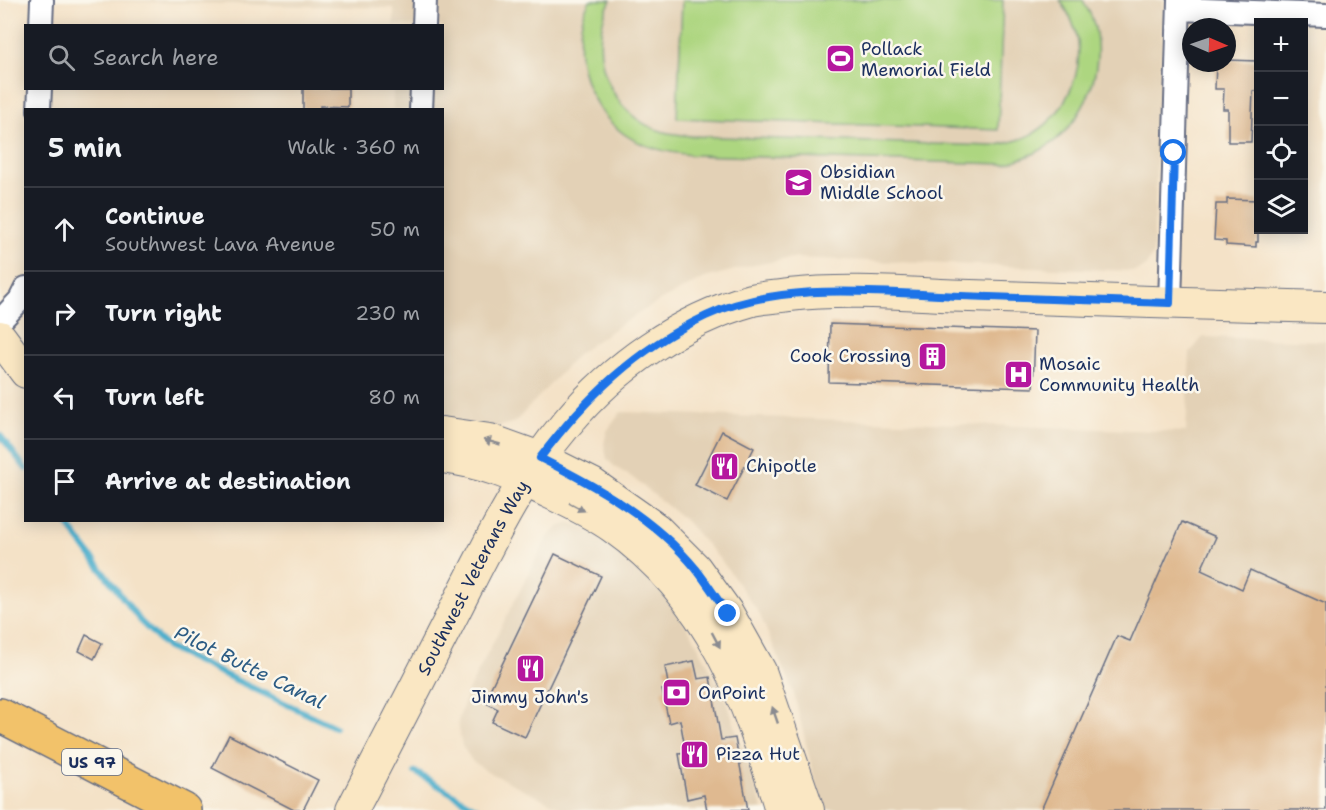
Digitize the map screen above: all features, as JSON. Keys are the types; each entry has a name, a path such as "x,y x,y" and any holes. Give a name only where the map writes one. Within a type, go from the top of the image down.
{"highway":[{"name":"US 97","path":"0,715 184,810"}],"main road":[{"name":"Southwest Veterans Way","path":"352,810 502,517 532,469 565,425 614,375 661,340 708,315 754,300 811,293 868,292 1326,307"},
{"path":"0,332 24,345"},
{"path":"0,338 24,369"},
{"path":"444,433 490,440 532,469 579,507 612,527 643,551 683,593 710,630 739,687 748,707 781,810"},
{"path":"444,457 532,469 592,484 656,529 695,568 728,614 760,670 808,810"}],"street":[{"path":"41,24 42,0"},
{"path":"424,24 425,0"},
{"path":"1170,303 1179,5 1326,15"},
{"path":"39,108 40,90"},
{"path":"421,108 422,90"},
{"path":"0,321 20,300 24,292"}],"shaded area":[{"name":"Obsidian Middle School","path":"68,0 1163,0 1153,254 1145,267 1135,271 792,258 749,266 705,278 621,324 579,353 515,422 498,427 444,421 444,108 393,108 393,90 444,90 444,24 394,24 394,8"},
{"path":"1203,337 1326,341 1326,810 825,810 816,785 794,694 759,613 724,564 685,520 633,478 615,467 607,459 604,444 607,431 621,412 1186,432 1190,353"},
{"path":"571,523 598,536 625,556 666,597 693,636 727,702 763,810 565,810 489,772 473,762 462,746 458,722 466,695 547,538 558,527"}],"green space":[{"path":"590,0 611,0 600,39 607,78 616,96 628,112 645,124 664,132 691,136 993,146 1021,139 1046,124 1057,113 1072,86 1079,57 1078,42 1072,20 1060,0 1083,0 1093,21 1097,39 1097,58 1088,95 1068,128 1055,141 1039,151 1005,164 691,155 656,149 632,139 610,122 599,107 583,73 580,54 583,17"},
{"name":"Pollack Memorial Field","path":"682,0 1003,0 998,130 677,118"}],"building":[{"path":"1236,60 1254,61 1251,142 1228,142 1228,109 1223,109 1224,89 1215,89 1216,72 1236,72"},
{"path":"303,90 348,90 348,107 303,108"},
{"path":"1227,199 1254,200 1254,234 1258,234 1256,247 1226,245 1226,241 1214,240 1216,204 1227,204"},
{"name":"Cook Crossing","path":"830,324 1035,331 1033,388 829,382"},
{"name":"Chipotle","path":"722,431 754,448 727,501 695,485"},
{"path":"1182,522 1216,537 1201,570 1242,589 1250,570 1326,604 1326,810 1041,810 1117,636 1130,641"},
{"path":"555,554 601,576 525,737 492,722 498,709 484,702"},
{"path":"86,635 102,643 94,659 79,651"},
{"path":"694,661 698,679 710,677 721,740 735,738 748,810 707,810 704,795 687,799 679,754 686,753 680,720 669,723 662,690 669,689 665,667"},
{"path":"229,735 318,780 303,810 294,810 212,768"}],"waterway":[{"name":"Pilot Butte Canal","path":"0,435 24,466"},
{"name":"Pilot Butte Canal","path":"66,522 141,622 168,648 335,727"},
{"name":"Pilot Butte Canal","path":"415,772 480,810"}],"place":[{"name":"Pollack Memorial Field","path":"840,59"},
{"name":"Obsidian Middle School","path":"799,182"},
{"name":"Cook Crossing","path":"932,356"},
{"name":"Mosaic Community Health","path":"1018,374"},
{"name":"Chipotle","path":"725,466"},
{"name":"Jimmy John's","path":"530,668"},
{"name":"OnPoint","path":"677,693"},
{"name":"Pizza Hut","path":"695,754"}],"route":[{"path":"728,614 695,568 656,529 592,484 540,458 589,398 614,375 661,340 708,315 754,300 811,293 868,292 1170,303 1174,153"}]}
